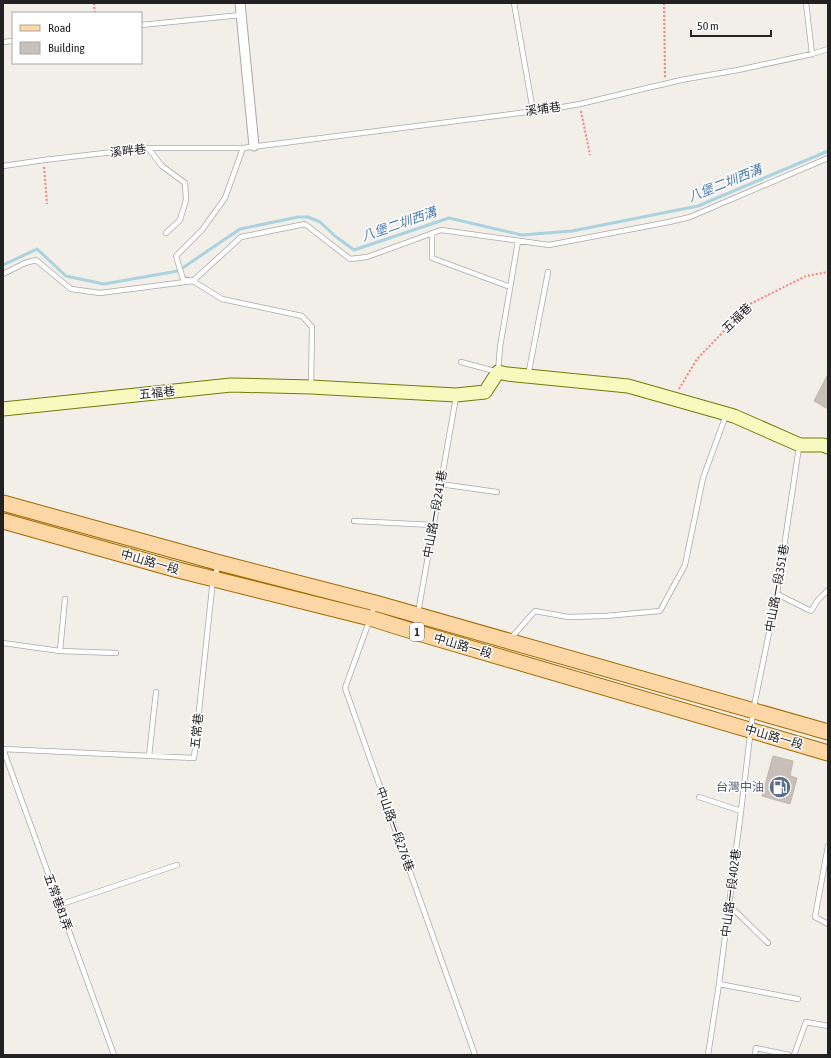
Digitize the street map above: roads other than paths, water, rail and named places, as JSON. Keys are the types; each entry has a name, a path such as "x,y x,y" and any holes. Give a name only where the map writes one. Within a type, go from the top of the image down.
{"main road":[{"name":"中山路一段","path":"3,503 220,563 375,603 828,732"},
{"name":"中山路一段","path":"3,521 213,579 370,618 828,753"}],"street":[{"path":"240,3 254,146"},
{"path":"498,372 628,386 734,416 800,445 828,446"},
{"name":"五福巷","path":"3,410 231,385 311,387 456,395 485,392 498,372"}],"lane":[{"path":"514,3 533,111"},
{"path":"806,3 812,54"},
{"path":"142,26 241,15"},
{"name":"溪埔巷","path":"254,146 404,128 580,104 681,80 738,70 812,54 828,49"},
{"name":"溪畔巷","path":"3,166 148,148 243,148 254,146"},
{"path":"148,148 162,166 185,183 186,200 180,220 166,233"},
{"path":"243,148 225,198 202,230 176,256 183,278 193,281 222,299 302,316 312,327 311,387"},
{"path":"3,274 24,263 36,260 71,290 100,292 193,281 241,237 305,224 350,258 367,257 441,230 549,245 690,217 828,158"},
{"path":"432,233 432,258 510,287"},
{"name":"五福巷","path":"498,372 500,347 518,241"},
{"path":"527,376 548,272"},
{"path":"461,362 498,372"},
{"name":"中山路一段241巷","path":"415,632 456,395"},
{"path":"508,641 535,611 568,617 605,616 660,610 685,566 702,478 726,414"},
{"name":"中山路一段351巷","path":"750,730 777,594 800,445"},
{"path":"440,484 497,492"},
{"path":"354,520 433,525"},
{"name":"五常巷","path":"3,750 194,758 213,579 220,563"},
{"path":"777,594 811,611 818,600 828,590"},
{"path":"60,651 65,599"},
{"name":"中山路一段276巷","path":"375,603 345,688 475,1055"},
{"path":"3,643 60,651 116,653"},
{"path":"149,756 156,692"},
{"name":"中山路一段402巷","path":"708,1055 719,984 750,730"},
{"name":"五常巷81弄","path":"3,750 114,1055"},
{"path":"699,797 741,811"},
{"path":"828,846 815,917 828,924"},
{"path":"59,905 177,865"},
{"path":"729,905 768,943"},
{"path":"719,984 798,999"},
{"path":"794,1055 806,1022 828,1026"},
{"path":"755,1055 756,1048 789,1055"}],"waterway":[{"name":"八堡二圳西溝","path":"3,265 37,249 66,276 104,284 178,271 240,229 298,217 308,217 320,222 335,236 354,250 449,218 522,235 572,231 698,206 828,151"}],"place":[{"name":"台灣中油","path":"780,787"}]}
